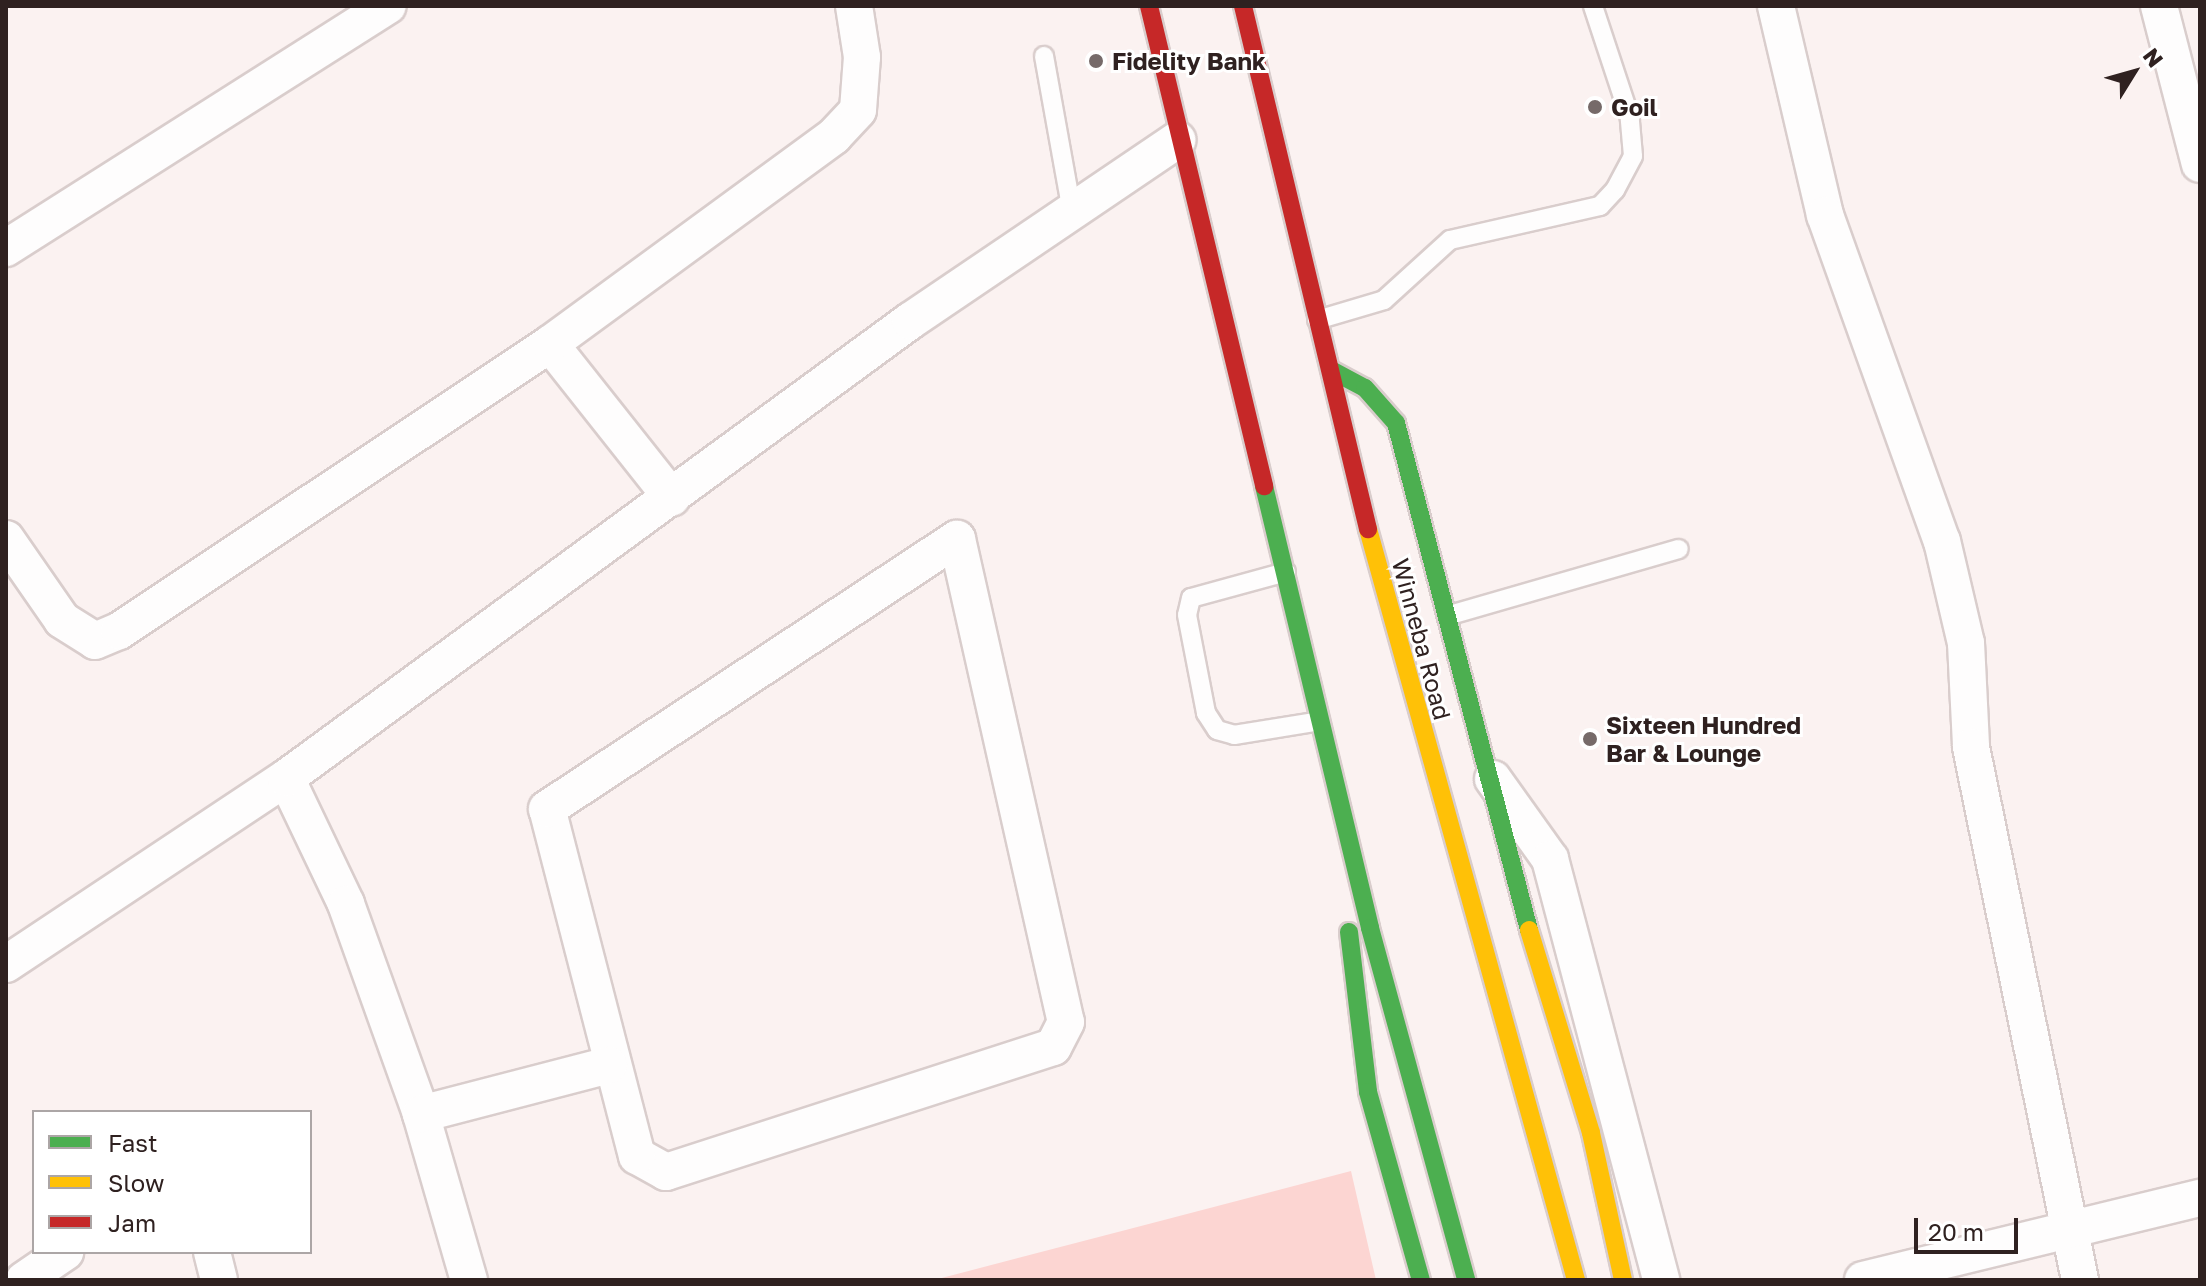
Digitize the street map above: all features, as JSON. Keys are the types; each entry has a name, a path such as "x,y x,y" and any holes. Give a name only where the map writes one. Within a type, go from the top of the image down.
{"highway":[{"path":"1149,6 1177,140 1321,721 1466,1280"},
{"name":"Winneba Road","path":"1243,6 1380,578 1576,1280"},
{"path":"1331,370 1365,388 1396,423 1450,615 1526,921 1591,1133 1623,1280"},
{"path":"1327,743 1368,1092 1421,1280"}],"street":[{"path":"6,248 388,6"},
{"path":"6,539 62,620 95,641 550,344 834,136 858,110 862,57 854,6"},
{"path":"1776,6 1825,215 1942,541 1963,628 1971,747 2067,1230 2080,1280"},
{"path":"2159,6 2200,164"},
{"path":"6,964 286,778 910,321 1177,140"},
{"path":"550,344 672,498"},
{"path":"957,539 1066,1022 1053,1047 666,1172 637,1156 609,1065 547,809 957,539"},
{"path":"286,778 346,904 421,1114 469,1280"},
{"path":"1492,778 1550,859 1661,1280"},
{"path":"421,1114 609,1065"},
{"path":"1863,1280 2200,1198"},
{"path":"24,1280 62,1254"},
{"path":"212,1254 219,1280"}],"lane":[{"path":"1317,320 1384,300 1450,240 1600,206 1615,190 1633,156 1630,118 1593,6"},
{"path":"1044,56 1072,211"},
{"path":"1450,615 1679,549"},
{"path":"1286,572 1191,598 1187,615 1206,713 1217,730 1234,735 1321,721"}],"shaded area":[{"path":"1351,1171 1376,1280 934,1280 1141,1226"}],"traffic: fast":[{"path":"1331,370 1365,388 1396,423 1529,930"},
{"path":"1264,486 1370,928 1466,1280"},
{"path":"1349,932 1368,1092 1421,1280"}],"traffic: slow":[{"path":"1368,529 1576,1280"},
{"path":"1529,930 1591,1133 1623,1280"}],"traffic: jam":[{"path":"1149,6 1264,486"},
{"path":"1243,6 1368,529"}],"place":[{"name":"Fidelity Bank","path":"1096,61"},
{"name":"Goil","path":"1595,107"},
{"name":"Sixteen Hundred Bar & Lounge","path":"1590,739"}]}
